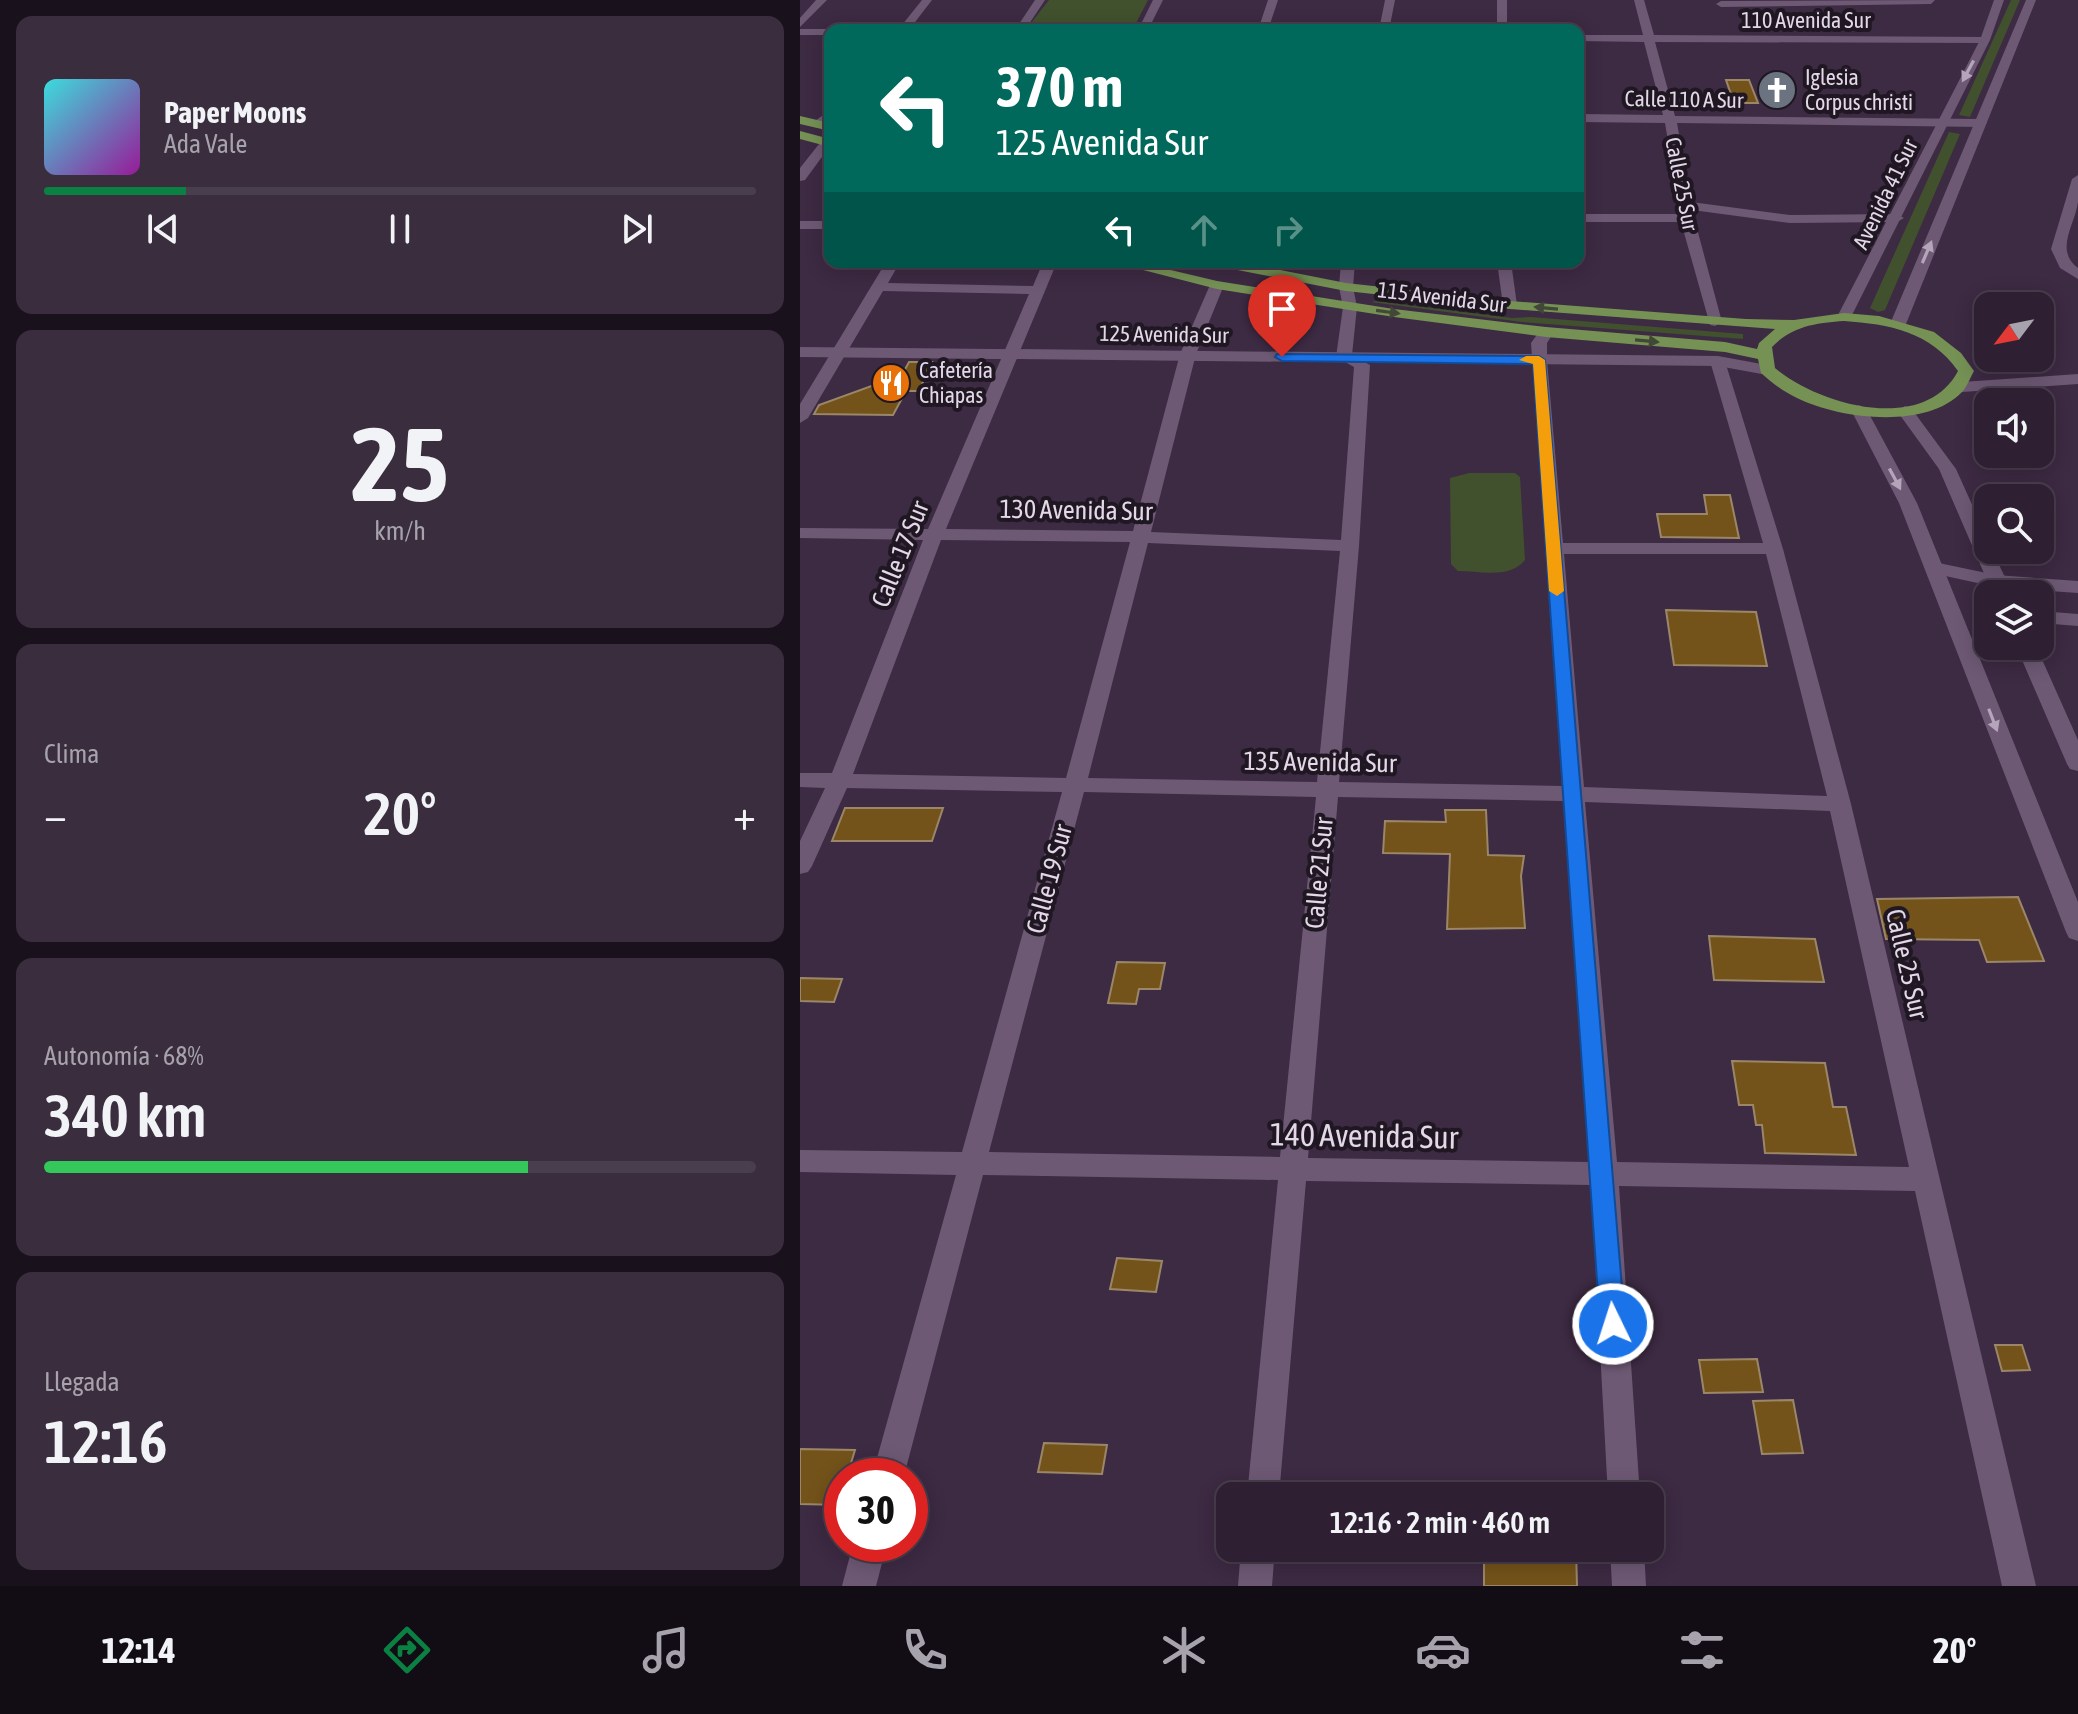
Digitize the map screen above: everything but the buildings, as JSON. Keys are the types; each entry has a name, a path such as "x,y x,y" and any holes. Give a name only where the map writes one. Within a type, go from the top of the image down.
{"main road":[{"path":"800,120 824,125"},
{"path":"800,135 824,142"},
{"name":"115 Avenida Sur","path":"1168,268 1510,305 1715,322 1791,324 1844,317 1898,324 1937,338 1957,354 1966,371 1962,387"},
{"name":"115 Avenida Sur","path":"1217,274 1350,307 1546,332 1725,347 1765,362"},
{"path":"1791,324 1764,346 1765,362 1786,387 1810,399 1859,410 1905,411 1947,399 1962,387"}],"street":[{"path":"800,7 807,0"},
{"path":"800,24 822,0"},
{"path":"908,24 927,0"},
{"path":"1024,24 1040,0"},
{"path":"1146,24 1158,0"},
{"path":"1265,24 1273,0"},
{"path":"1385,24 1390,0"},
{"path":"1502,0 1502,24"},
{"name":"Calle 25 Sur","path":"1639,0 1670,119 1685,212 1715,322"},
{"name":"Avenida 41 Sur","path":"1844,317 1985,40 1999,0"},
{"path":"1898,324 2031,0"},
{"path":"1817,41 1823,1"},
{"path":"1721,4 1931,1"},
{"path":"800,32 824,32"},
{"name":"110 Avenida Sur","path":"1584,38 1985,40"},
{"name":"Calle 110 A Sur","path":"1584,118 1981,123"},
{"path":"800,177 824,148"},
{"path":"2078,179 2058,249 2065,265 2078,275"},
{"path":"1584,218 1685,212 1802,221 1855,222 1897,218"},
{"path":"800,225 824,225"},
{"path":"800,418 890,268"},
{"name":"Calle 17 Sur","path":"800,866 846,766 937,534 1048,268"},
{"path":"1344,357 1350,307 1346,287 1348,268"},
{"path":"1505,268 1510,305"},
{"name":"Calle 19 Sur","path":"893,1458 1188,356 1217,274"},
{"path":"879,287 1040,290"},
{"path":"1546,332 1539,343 1539,360 1604,1176 1623,1482"},
{"name":"125 Avenida Sur","path":"800,352 1765,362"},
{"name":"Calle 21 Sur","path":"1264,1482 1350,546 1362,365 1344,357"},
{"name":"Calle 25 Sur","path":"1718,361 1774,549 1840,804 2019,1586"},
{"path":"1962,387 2078,379"},
{"path":"1859,410 1908,503 2078,932"},
{"path":"1905,411 1947,469 1996,580"},
{"name":"130 Avenida Sur","path":"800,533 1141,537 1350,546"},
{"path":"1553,548 1774,549"},
{"path":"1934,568 1974,580"},
{"path":"2054,587 2078,587"},
{"path":"2054,618 2078,620"},
{"path":"2032,660 2078,764"},
{"name":"135 Avenida Sur","path":"800,780 1572,794 1840,804"},
{"name":"140 Avenida Sur","path":"800,1161 1926,1179"},
{"path":"859,1586 865,1562"},
{"path":"1255,1586 1257,1562"},
{"path":"1628,1562 1629,1586"}],"green space":[{"path":"1049,0 1148,0 1136,24 1030,24"},
{"path":"2011,0 2020,0 1970,117 1959,115"},
{"path":"1949,132 1960,134 1885,310 1878,312 1870,308"},
{"path":"1371,302 1512,318 1743,334 1743,339 1522,322"},
{"path":"1469,473 1515,473 1520,477 1525,560 1511,570 1494,573 1458,571 1451,564 1450,478"}],"slow traffic":[{"path":"1526,360 1539,360 1557,591"}],"place":[{"name":"Iglesia Corpus christi","path":"1777,90"},
{"name":"Cafetería Chiapas","path":"891,383"}],"route":[{"path":"1282,357 1539,360 1613,1324"}]}
